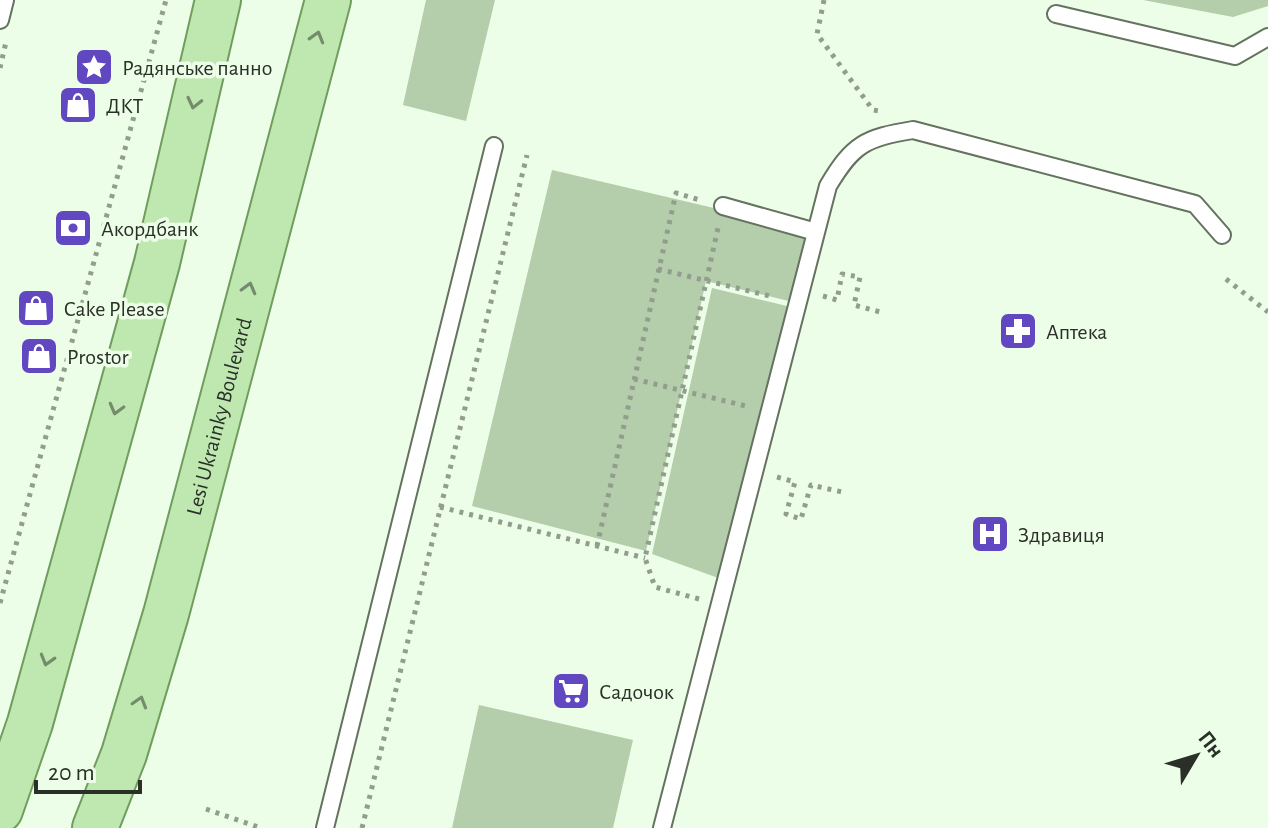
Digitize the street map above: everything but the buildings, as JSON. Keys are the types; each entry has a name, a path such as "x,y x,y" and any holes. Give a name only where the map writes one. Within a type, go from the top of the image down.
{"main road":[{"path":"0,810 30,723 157,263 218,0"},
{"name":"Lesi Ukrainky Boulevard","path":"95,828 124,754 166,614 328,0"}],"lane":[{"path":"0,20 5,0"},
{"path":"1056,14 1235,56 1268,37"},
{"path":"662,828 828,186 845,158 874,137 913,130 1195,204 1222,235"},
{"path":"325,828 494,146"},
{"path":"723,206 816,232"}],"path":[{"path":"0,603 166,0"},
{"path":"817,34 824,0"},
{"path":"362,828 527,155"},
{"path":"597,546 676,193"},
{"path":"719,605 655,587 645,558 723,206"},
{"path":"658,269 706,281 837,300 842,274 860,277 854,305 884,313"},
{"path":"1226,279 1268,312"},
{"path":"634,379 769,412"},
{"path":"754,472 795,482 786,514 801,519 811,485 842,492"},
{"path":"440,507 645,558"},
{"path":"0,567 10,570"},
{"path":"206,809 261,828"}],"green space":[{"path":"426,0 495,0 466,121 403,105"},
{"path":"1143,0 1268,0 1268,6 1233,17"},
{"path":"552,170 816,232 797,303 706,281 646,551 472,506"},
{"path":"712,288 791,307 721,579 652,554"},
{"path":"479,705 633,740 613,828 452,828"}],"place":[{"name":"Радянське панно","path":"94,67"},
{"name":"ДКТ","path":"78,105"},
{"name":"Акордбанк","path":"73,228"},
{"name":"Cake Please","path":"36,308"},
{"name":"Аптека","path":"1018,331"},
{"name":"Prostor","path":"39,356"},
{"name":"Здравиця","path":"990,534"},
{"name":"Садочок","path":"571,691"}]}
